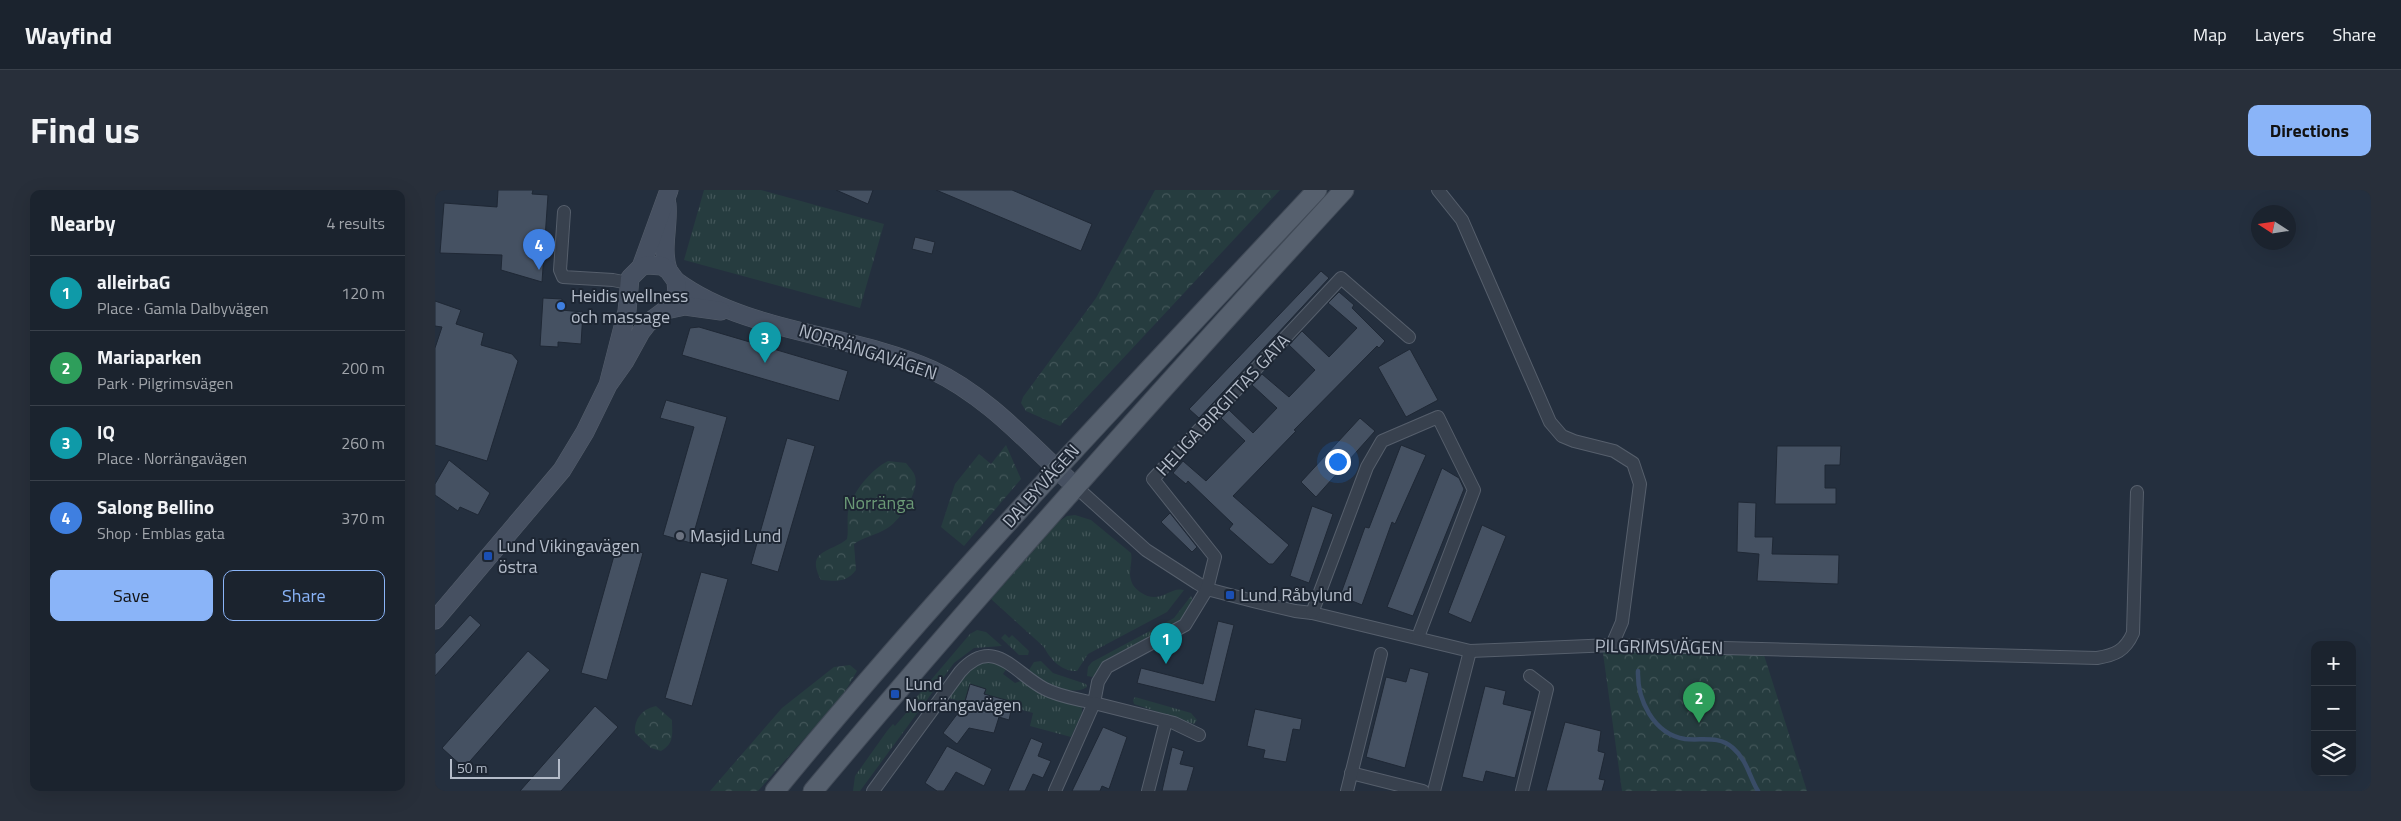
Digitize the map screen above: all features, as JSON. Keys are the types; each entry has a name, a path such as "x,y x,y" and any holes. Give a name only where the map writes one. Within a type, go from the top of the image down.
{"main road":[{"name":"DALBYVÄGEN","path":"775,791 939,599 1056,469 1317,190"},
{"name":"DALBYVÄGEN","path":"813,791 963,614 1075,486 1344,190"}],"street":[{"path":"1439,190 1462,220 1551,422 1562,436 1573,441 1614,450 1633,463 1640,484 1622,622 1612,645"},
{"path":"641,267 668,194"},
{"path":"435,620 562,470 585,432 607,385 648,323 671,306 677,294 663,247 668,222 668,194"},
{"path":"564,212 560,270 563,276 613,280 628,289 637,308 652,314 663,311"},
{"path":"607,385 627,311 628,289 635,272 641,267 655,264 672,275"},
{"name":"NORRÄNGAVÄGEN","path":"672,275 689,290 742,314"},
{"name":"HELIGA BIRGITTAS GATA","path":"1207,589 1215,557 1153,479 1341,278 1409,337"},
{"name":"NORRÄNGAVÄGEN","path":"663,311 685,306 742,314 913,363 948,378 1003,419 1075,486"},
{"path":"1312,613 1367,467 1382,441 1438,418 1474,490 1418,637"},
{"name":"PILGRIMSVÄGEN","path":"1075,486 1146,550 1207,589 1295,611 1312,613 1418,637 1470,651 1612,645 2097,658 2109,656 2124,648 2133,633 2137,492"},
{"path":"1055,791 1094,703 1098,682 1107,667 1185,625 1207,589"},
{"path":"1434,791 1470,651"},
{"path":"1347,791 1381,654"},
{"path":"873,791 960,672 976,659 993,656 1003,659 1045,689 1166,720 1199,735"},
{"path":"1522,791 1547,689 1530,676"},
{"path":"1148,791 1166,720"},
{"path":"1351,773 1423,791"}],"green space":[{"path":"704,190 761,190 884,224 860,308 684,260"},
{"path":"1155,190 1280,190 1060,426 1026,411 1021,403 1023,397 1096,298"},
{"path":"1006,445 1021,479 964,546 941,527 955,484 979,454 991,464"},
{"name":"Norränga","path":"888,461 906,463 913,471 916,483 907,506 891,525 854,544 856,570 852,574 840,580 821,580 816,563 818,558 822,553 847,539 848,512 851,501 859,487 870,475"},
{"path":"1075,515 1091,520 1131,553 1130,577 1133,585 1140,592 1153,597 1184,590 1167,612 1088,654 1077,671 1072,671 1057,664 1044,647 991,599 1058,522 1067,516"},
{"path":"1191,596 1193,602 1184,619 1107,659 1093,677 1087,676 1088,667 1092,662 1174,618"},
{"path":"977,630 986,632 1002,646 974,648 954,663 860,791 853,791 855,776 887,731 893,724 895,726 913,705 914,700 970,634"},
{"path":"1005,634 1009,638 1012,635 1029,651 1028,655 1019,655 1001,638"},
{"path":"1602,646 1764,655 1807,791 1622,791"},
{"path":"1041,661 1053,673 1086,684 1087,687 1073,691 1057,687 1041,679 1029,670 1034,662"},
{"path":"993,662 1007,668 1003,674 1015,683 1023,680 1043,693 1082,705 1082,713 1071,737 1030,726 1033,713 1019,709 1020,703 993,697 983,704 986,689 970,684 964,702 948,698 972,669 978,665"},
{"path":"850,665 857,671 843,695 758,791 710,791 782,708 834,667"},
{"path":"1135,697 1191,713 1197,720 1194,724 1134,704 1133,700"},
{"path":"656,706 672,720 671,741 661,751 651,748 635,733 636,723 640,715 651,707"}],"building":[{"path":"498,190 533,190 532,194 548,195 542,282 501,270 502,255 440,253 444,203 497,207"},
{"path":"836,190 873,190 868,204"},
{"path":"936,190 1012,190 1092,224 1081,251"},
{"path":"915,237 935,242 932,254 912,249"},
{"path":"1321,271 1329,278 1199,418 1189,409"},
{"path":"1339,292 1354,305 1352,308 1385,341 1379,348 1377,346 1294,430 1296,431 1233,496 1289,545 1273,564 1269,564 1229,529 1233,524 1188,481 1186,484 1173,473 1183,461 1206,481 1245,441 1221,418 1229,410 1253,433 1277,408 1252,385 1262,374 1289,397 1315,370 1289,345 1302,331 1329,357 1357,328 1328,303"},
{"path":"543,298 562,299 561,310 583,312 581,344 558,342 558,347 540,346"},
{"path":"435,301 461,310 456,324 484,333 481,345 512,354 518,361 487,461 435,445 435,348 442,327 435,326"},
{"path":"699,327 848,371 839,401 682,355 690,328"},
{"path":"1410,349 1438,400 1406,417 1378,367"},
{"path":"666,400 727,417 691,543 663,535 694,427 660,418"},
{"path":"1360,418 1375,431 1316,497 1301,482"},
{"path":"787,438 815,446 778,572 751,564"},
{"path":"1401,445 1426,455 1395,524 1392,522 1362,605 1340,596 1365,527 1369,528"},
{"path":"1777,446 1841,446 1840,465 1825,465 1825,488 1836,488 1836,504 1775,504"},
{"path":"449,460 490,493 478,515 460,507 458,511 435,495 435,484"},
{"path":"1442,468 1459,478 1464,489 1413,616 1387,607"},
{"path":"1738,502 1756,503 1755,537 1773,537 1772,554 1839,555 1838,584 1757,581 1759,554 1737,552"},
{"path":"1312,506 1333,514 1309,583 1290,576"},
{"path":"1170,513 1197,547 1192,552 1161,522"},
{"path":"1482,525 1506,536 1471,623 1448,613"},
{"path":"617,545 643,553 607,680 581,673"},
{"path":"701,572 728,579 692,706 665,698"},
{"path":"470,615 481,625 435,676 435,654"},
{"path":"1218,621 1234,625 1215,702 1137,683 1141,668 1203,684"},
{"path":"528,651 550,670 464,768 442,748"},
{"path":"1410,668 1429,673 1405,768 1366,757 1386,677 1406,682"},
{"path":"970,684 986,689 984,694 1013,702 1009,720 999,717 994,733 969,728 957,744 943,733 964,705"},
{"path":"1485,686 1506,691 1503,704 1532,711 1515,778 1486,771 1483,782 1462,777"},
{"path":"595,706 618,727 561,791 520,791"},
{"path":"1255,709 1302,719 1300,730 1293,729 1286,762 1263,758 1265,750 1247,746"},
{"path":"1565,722 1601,731 1598,751 1605,753 1599,779 1605,780 1602,791 1546,791"},
{"path":"1103,727 1127,737 1109,789 1102,786 1100,791 1072,791"},
{"path":"1031,738 1043,743 1038,756 1051,761 1043,778 1033,774 1025,791 1008,791"},
{"path":"947,746 992,769 984,786 956,772 944,791 937,791 925,783"},
{"path":"1172,747 1184,751 1180,764 1194,767 1187,791 1162,791"}],"waterway":[{"path":"1638,671 1640,693 1649,714 1656,723 1674,736 1685,739 1710,739 1728,744 1742,758 1758,791"}],"place":[{"name":"Salong Bellino","path":"539,270"},
{"name":"Heidis wellness och massage","path":"561,306"},
{"name":"IQ","path":"765,363"},
{"name":"Masjid Lund","path":"680,536"},
{"name":"Lund Vikingavägen östra","path":"488,556"},
{"name":"Lund Råbylund","path":"1230,595"},
{"name":"alleirbaG","path":"1166,664"},
{"name":"Lund Norrängavägen","path":"895,694"},
{"name":"Mariaparken","path":"1699,723"}]}
